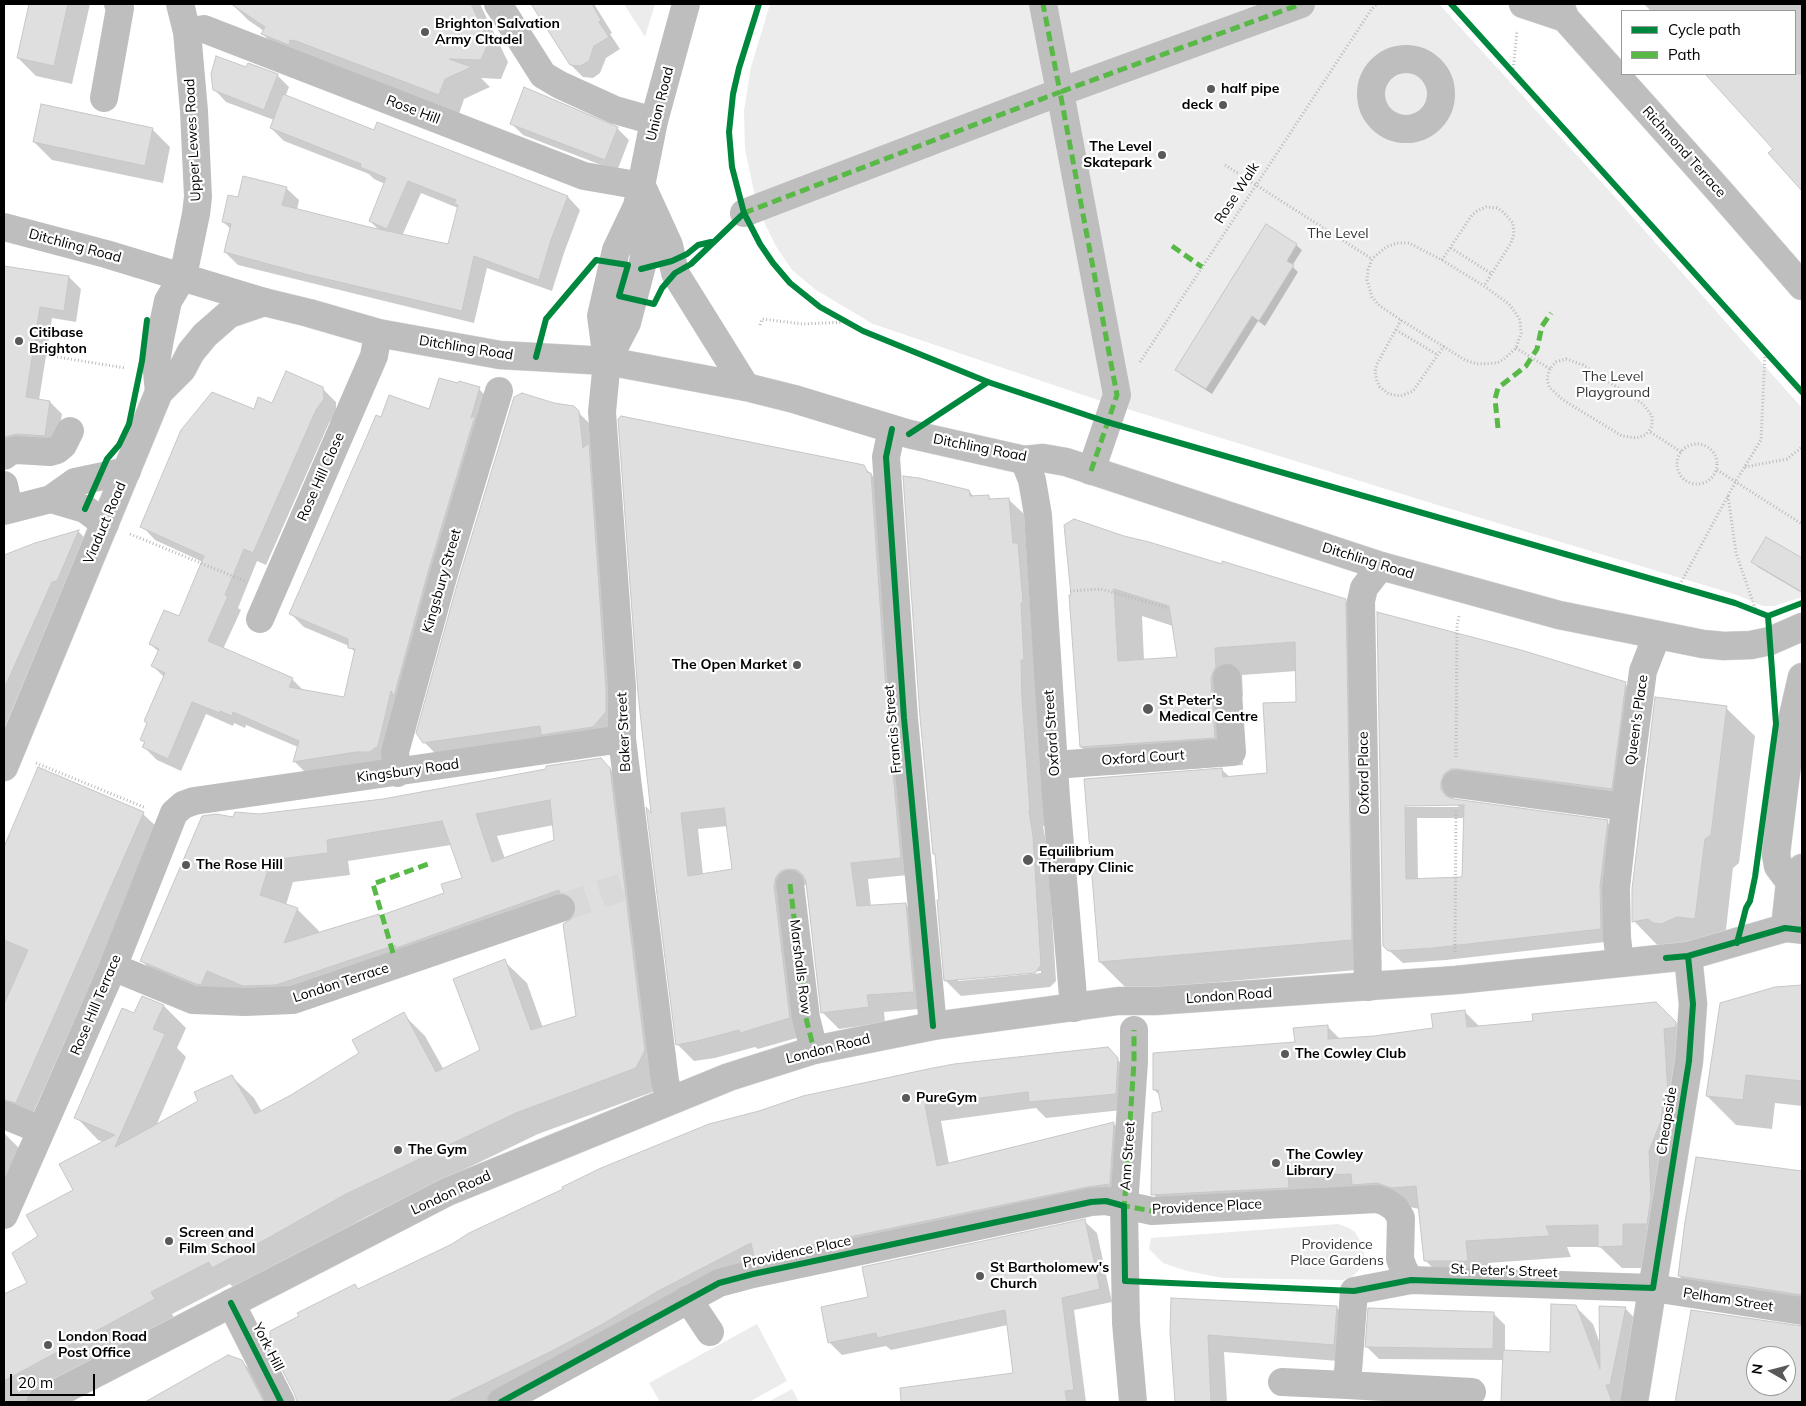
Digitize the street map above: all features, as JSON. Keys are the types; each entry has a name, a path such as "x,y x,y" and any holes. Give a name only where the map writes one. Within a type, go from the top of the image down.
{"main road":[{"path":"104,98 120,8 118,4"},
{"name":"Upper Lewes Road","path":"180,4 187,32 198,182 196,214 183,276"},
{"path":"498,4 544,75 560,85 615,110 654,121"},
{"name":"Union Road","path":"607,361 601,316 616,250 639,196 654,121 686,4"},
{"path":"1043,4 1117,396 1090,471"},
{"path":"744,212 1060,92 1301,4"},
{"name":"Richmond Terrace","path":"1520,13 1563,11 1802,286"},
{"name":"Rose Hill","path":"187,32 204,29 639,196"},
{"path":"639,196 669,245 675,273 746,387"},
{"name":"Ditchling Road","path":"4,227 183,276 264,302 378,333 500,355 607,361 746,387 794,399 892,429 1024,460 1043,458 1066,462 1381,566 1559,615 1657,636 1724,646 1750,645 1770,641 1802,626"},
{"name":"Viaduct Road","path":"7,760 159,392 156,362 166,308 168,301 183,276"},
{"path":"159,392 182,370 192,352 205,335 229,314 264,302"},
{"name":"Rose Hill Close","path":"260,619 270,592 374,356 378,333"},
{"name":"Baker Street","path":"607,361 602,412 622,687 622,739 631,886 665,1081 670,1100"},
{"name":"Kingsbury Street","path":"397,773 394,752 498,391"},
{"name":"Francis Street","path":"892,429 886,457 904,718 933,1026"},
{"path":"4,456 8,452 16,450 50,452 57,450 68,439 70,431"},
{"name":"Oxford Street","path":"1024,460 1032,480 1038,515 1054,765 1074,1008"},
{"path":"50,499 75,482 127,470"},
{"path":"6,502 50,499 85,509 105,524"},
{"name":"Oxford Place","path":"1368,987 1361,601 1364,588 1381,566"},
{"name":"Queen's Place","path":"1620,963 1617,937 1616,888 1625,807 1643,671 1657,636"},
{"path":"1793,929 1796,875 1778,866 1776,854 1793,716 1802,677"},
{"name":"Oxford Court","path":"1054,765 1232,752 1227,678"},
{"name":"Kingsbury Road","path":"194,801 622,739"},
{"path":"1456,784 1625,807"},
{"name":"Rose Hill Terrace","path":"4,1216 113,967 174,813 183,805 194,801"},
{"name":"Marshalls Row","path":"790,884 806,1018 814,1050"},
{"name":"London Terrace","path":"113,967 193,1000 245,1002 293,1000 561,908"},
{"name":"London Road","path":"40,1402 447,1192 729,1077 814,1050 933,1026 1118,1001 1155,1001 1368,987 1456,980 1688,956 1793,929"},
{"name":"Cheapside","path":"1634,1402 1654,1288 1689,1061 1692,1004 1688,956"},
{"name":"Ann Street","path":"1133,1402 1126,1323 1124,1206 1134,1062 1134,1030"},
{"path":"4,1115 41,1130"},
{"name":"Providence Place","path":"501,1402 719,1283 753,1274 1091,1202 1106,1201 1152,1211 1377,1199 1395,1208 1401,1218 1400,1259 1404,1270 1411,1280"},
{"name":"St. Peter's Street","path":"1354,1291 1411,1280 1654,1288"},
{"name":"Pelham Street","path":"1654,1288 1802,1311"},
{"path":"1347,1385 1354,1291"},
{"path":"688,1299 710,1332"},
{"name":"York Hill","path":"232,1303 282,1402"},
{"path":"1282,1382 1472,1392"}],"path":[{"path":"1513,72 1520,13"},
{"path":"1507,65 1520,79"},
{"path":"1225,165 1372,259"},
{"path":"1442,260 1472,215 1486,207 1497,208 1502,211 1513,223 1514,234 1511,243 1484,286"},
{"path":"1405,243 1414,245 1442,260 1509,304 1517,315 1520,320 1521,333 1516,348 1504,359 1492,364 1482,365 1465,360 1380,306 1369,292 1367,274 1372,259 1386,247 1405,243"},
{"path":"1450,248 1492,274"},
{"path":"837,317 854,326"},
{"path":"760,325 762,319 803,324 846,322"},
{"path":"1401,320 1375,371 1380,387 1389,394 1401,396 1413,391 1444,346"},
{"path":"1396,330 1438,355"},
{"path":"1758,344 1771,358"},
{"path":"1516,348 1550,369"},
{"path":"1678,588 1761,440 1765,352"},
{"path":"33,353 124,368"},
{"path":"1566,359 1583,365 1647,408 1652,416 1649,431 1637,438 1622,436 1563,400 1550,387 1547,378 1550,369 1556,362 1566,359"},
{"path":"1649,431 1681,452"},
{"path":"1695,444 1707,446 1717,456 1717,470 1714,476 1704,484 1691,484 1682,478 1677,460 1681,452 1687,446 1695,444"},
{"path":"1745,467 1787,458 1802,448"},
{"path":"1717,470 1802,524"},
{"path":"1728,496 1736,553 1756,610"},
{"path":"105,524 270,592"},
{"path":"1669,585 1688,591"},
{"path":"1064,591 1101,589 1168,608"},
{"path":"1749,608 1768,616 1770,641"},
{"path":"7,760 172,819"},
{"path":"1125,1280 1354,1291"}],"green space":[{"path":"624,4 655,4 645,37"},
{"name":"The Level","path":"770,4 1439,4 1614,196 1802,408 1802,597 1774,606 1763,606 1737,595 1095,399 873,324 816,290 792,270 777,248 765,224 754,192 745,149 744,111 751,67"},
{"name":"Providence Place Gardens","path":"1338,1224 1355,1232 1364,1250 1364,1258 1359,1270 1352,1277 1342,1280 1223,1278 1187,1271 1163,1263 1149,1249 1151,1238"},
{"path":"757,1324 787,1381 749,1402 660,1402 649,1383"},
{"path":"792,1389 799,1402 768,1402"}],"building":[{"path":"29,4 68,4 54,66 17,58"},
{"path":"231,4 471,4 489,41 481,60 449,59 472,67 445,79 439,95 296,41 290,40 289,45 261,34 265,27"},
{"path":"531,4 592,4 601,20 599,22 609,37 594,46 589,61 580,66 570,65"},
{"path":"216,56 246,67 248,63 278,74 264,110 213,90 211,74"},
{"path":"1802,74 1802,191 1768,153 1773,149 1706,75"},
{"path":"524,87 618,127 605,160 510,124"},
{"path":"283,94 374,130 377,122 568,196 551,240 539,280 474,256 462,311 305,274 224,252 231,224 222,222 228,195 238,197 243,176 287,187 282,205 369,227 448,244 458,205 454,204 456,200 408,181 387,229 369,221 386,178 360,167 361,164 270,128"},
{"path":"41,104 153,128 145,166 33,142"},
{"path":"1266,224 1297,244 1287,261 1294,265 1259,321 1252,316 1206,389 1175,370"},
{"name":"Citibase Brighton","path":"4,266 69,276 64,311 40,307 26,397 50,401 45,436 17,434 4,437"},
{"path":"286,371 323,387 324,399 316,410 253,553 244,549 225,595 228,596 208,641 293,678 289,687 344,697 355,649 348,648 348,639 289,614 376,415 381,417 389,395 429,409 439,378 480,387 471,418 475,416 428,572 394,696 391,691 378,746 370,752 356,752 293,762 299,741 233,712 232,716 192,702 168,759 142,747 145,742 140,740 147,723 144,721 165,673 151,666 159,649 149,644 164,610 179,616 204,556 140,527 181,430 212,392 254,409 258,397 272,403"},
{"path":"522,393 554,403 574,406 579,411 583,448 589,443 606,688 606,712 593,727 541,735 540,726 423,743 416,733 458,581 514,397"},
{"path":"621,416 864,465 868,473 871,473 888,719 901,858 851,863 857,906 906,903 914,992 867,995 869,1007 821,1013 806,882 803,875 797,870 788,869 781,871 776,877 774,886 790,1018 740,1033 739,1030 676,1045 646,807 651,813 638,694 618,419","holes":["724,808 732,869 688,876 681,813"]},
{"path":"903,476 969,490 970,496 989,495 989,499 1009,498 1013,543 1018,543 1023,603 1021,603 1024,660 1021,660 1022,698 1041,965 1035,973 944,981 935,854 933,854 920,717"},
{"path":"1074,519 1124,536 1222,564 1222,561 1346,599 1352,940 1099,962 1084,779 1222,768 1223,777 1267,773 1263,703 1296,702 1295,642 1215,648 1216,667 1211,679 1215,738 1080,747 1069,595 1071,595 1064,525","holes":["1114,589 1169,606 1177,657 1118,661"]},
{"path":"79,530 57,581 52,582 4,689 4,555 35,543"},
{"path":"1766,537 1802,558 1802,592 1751,562"},
{"path":"1377,612 1521,650 1626,682 1612,789 1458,769 1451,769 1444,774 1441,782 1441,789 1446,796 1454,799 1608,820 1600,886 1601,929 1433,948 1388,951 1383,946","holes":["1464,805 1462,877 1406,879 1405,806"]},
{"path":"1655,697 1727,706 1711,835 1705,839 1695,919 1677,917 1661,924 1653,923 1648,919 1632,922 1632,889"},
{"path":"601,758 610,768 645,1050 636,1068 516,1113 344,1195 212,1268 209,1262 151,1292 155,1299 4,1381 4,1294 27,1283 12,1253 38,1236 26,1215 73,1190 59,1164 115,1135 74,1118 122,1008 134,1013 142,996 164,1005 153,1029 165,1034 115,1147 198,1101 194,1092 232,1075 255,1114 291,1095 359,1053 352,1040 404,1012 436,1072 480,1050 453,979 505,959 531,1030 576,1016 563,924 573,918 576,911 576,903 571,896 560,893 559,890 396,948 395,945 276,985 243,986 207,971 201,985 140,961 202,816 216,814 233,817 235,812 259,814 383,799 546,769 546,766","holes":["550,800 554,840 492,862 476,814","442,821 462,878 441,884 444,893 379,916 379,914 284,943 298,908 260,895 271,860 328,853 327,840"]},
{"path":"38,767 144,812 16,1103 4,1100 4,1004 28,950 4,940 4,847"},
{"path":"1802,985 1802,1081 1746,1075 1743,1100 1706,1096 1720,1003 1775,987"},
{"path":"1656,1002 1676,1022 1676,1027 1664,1029 1668,1096 1664,1096 1661,1121 1649,1151 1651,1197 1647,1224 1623,1224 1623,1246 1598,1247 1598,1225 1546,1226 1550,1236 1466,1241 1468,1261 1424,1261 1416,1186 1392,1188 1377,1183 1352,1185 1351,1174 1288,1176 1289,1188 1151,1195 1152,1113 1162,1111 1158,1090 1153,1090 1153,1053 1295,1042 1293,1028 1328,1025 1328,1039 1374,1036 1433,1028 1431,1014 1465,1010 1467,1027 1533,1021 1532,1014"},
{"path":"1108,1047 1118,1058 1116,1094 1029,1102 1028,1092 925,1105 937,1166 1114,1122 1110,1184 754,1257 751,1243 660,1290 552,1351 447,1402 297,1402 270,1346 270,1331 299,1316 297,1313 355,1284 358,1289 452,1244 469,1233 563,1189 562,1187 601,1168 709,1124 759,1111 803,1096 928,1069 954,1064"},
{"path":"1696,1157 1802,1171 1802,1295 1678,1276"},
{"name":"St Bartholomew's Church","path":"1085,1219 1100,1289 1062,1298 1074,1390 1065,1391 1067,1402 901,1402 900,1388 1013,1373 1005,1310 877,1338 876,1333 828,1343 821,1307 868,1297 862,1267"},
{"path":"1171,1298 1337,1306 1334,1345 1208,1335 1211,1402 1175,1402 1170,1332"},
{"path":"1551,1304 1576,1305 1600,1369 1599,1306 1626,1307 1610,1385 1606,1385 1612,1402 1501,1402 1503,1350 1550,1352"},
{"path":"1368,1308 1494,1312 1493,1349 1365,1347"},
{"path":"1691,1310 1802,1326 1802,1402 1675,1402"},
{"path":"228,1355 242,1360 264,1402 145,1402"}],"tunnel":[{"path":"561,908 622,887"}],"marked path":[{"path":"744,213 1060,92 1043,4"},
{"path":"1091,471 1117,395 1060,92 1301,4"},
{"path":"1172,246 1202,267"},
{"path":"1498,428 1495,399 1498,388 1526,366 1537,349 1542,326 1551,313"},
{"path":"393,953 373,884 428,864"},
{"path":"790,884 806,1018 814,1050"},
{"path":"1124,1211 1134,1062 1134,1030"},
{"path":"1120,1205 1152,1211"}],"cycle path":[{"path":"759,4 733,94 729,132 732,167 744,213 760,244 790,283 820,307 863,331 988,382 1107,422 1735,603 1768,616 1802,603"},
{"path":"1451,4 1802,392"},
{"path":"536,357 546,319 596,260 628,265 619,296 654,304 662,288 675,273 691,264 744,213"},
{"path":"641,269 672,261 687,254 698,245 711,242"},
{"path":"85,509 107,459 119,445 129,424 142,361 147,320"},
{"path":"909,434 988,382"},
{"path":"892,429 886,457 904,718 933,1026"},
{"path":"1737,943 1755,877 1776,724 1768,616"},
{"path":"1666,958 1688,956 1785,928 1802,930"},
{"path":"501,1402 719,1283 753,1274 1091,1202 1106,1201 1124,1206 1125,1281 1354,1291 1411,1280 1653,1288 1689,1061 1693,1004 1688,956"},
{"path":"231,1303 281,1402"}],"place":[{"name":"Brighton Salvation Army CItadel","path":"425,32"},
{"name":"half pipe","path":"1211,89"},
{"name":"deck","path":"1223,105"},
{"name":"The Level Skatepark","path":"1162,155"},
{"name":"Citibase Brighton","path":"19,341"},
{"name":"The Open Market","path":"797,665"},
{"name":"St Peter's Medical Centre","path":"1148,709"},
{"name":"Equilibrium Therapy Clinic","path":"1028,860"},
{"name":"The Rose Hill","path":"186,865"},
{"name":"The Cowley Club","path":"1285,1054"},
{"name":"PureGym","path":"906,1098"},
{"name":"The Gym","path":"398,1150"},
{"name":"The Cowley Library","path":"1276,1163"},
{"name":"Screen and Film School","path":"169,1241"},
{"name":"St Bartholomew's Church","path":"980,1276"},
{"name":"London Road Post Office","path":"48,1345"}],"park label":[{"name":"The Level Playground","path":"1613,386"}]}
